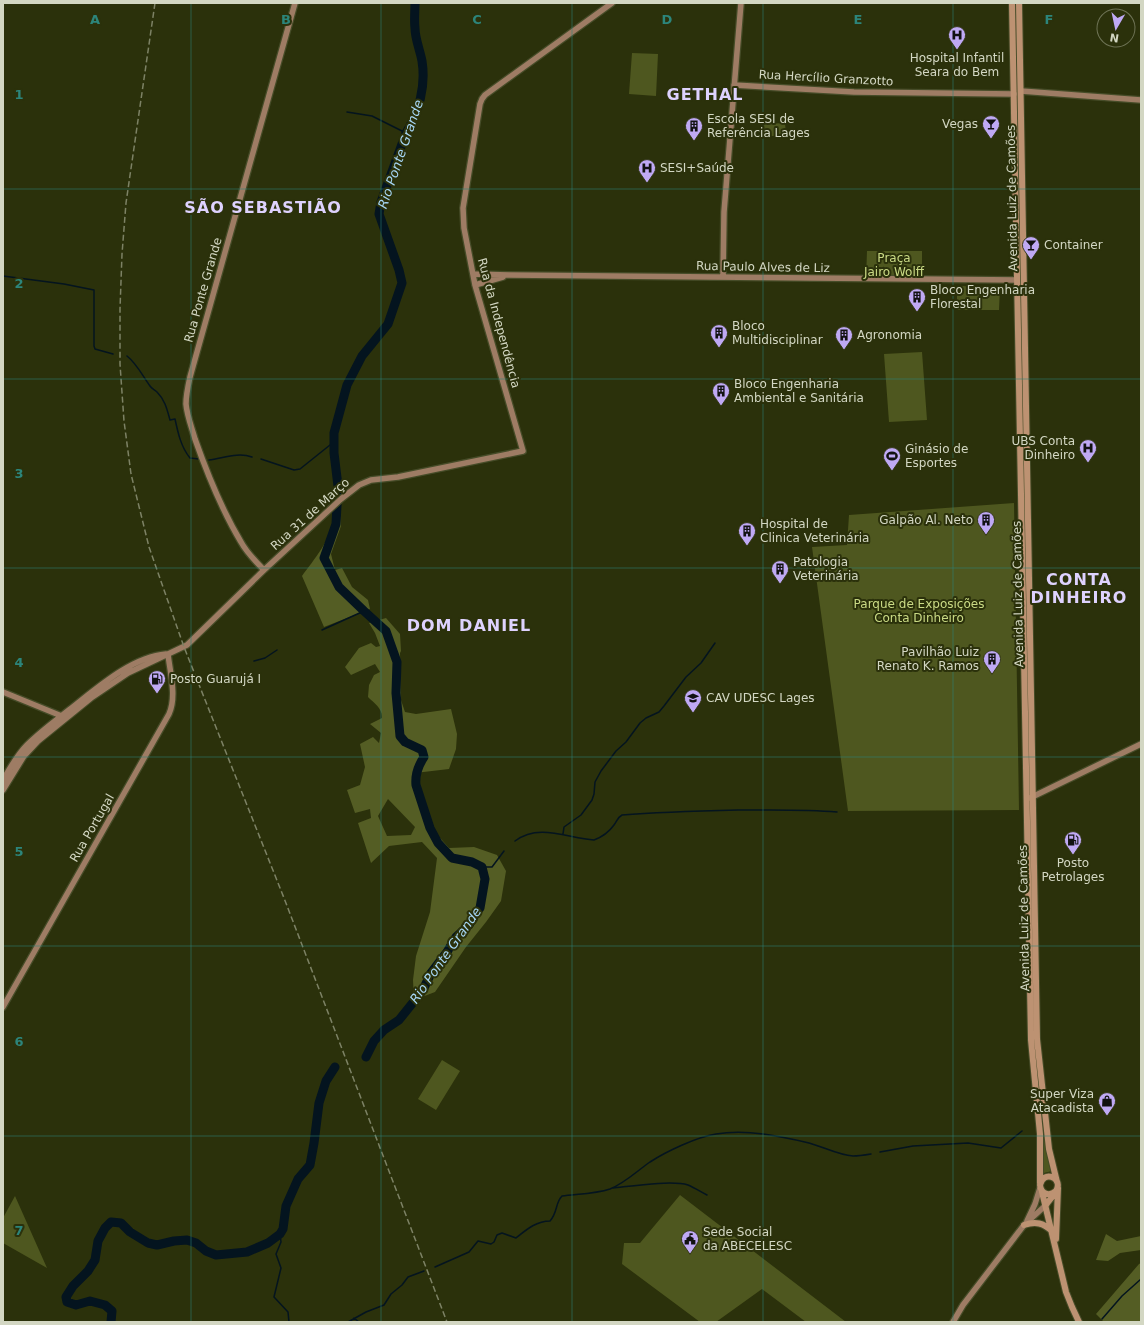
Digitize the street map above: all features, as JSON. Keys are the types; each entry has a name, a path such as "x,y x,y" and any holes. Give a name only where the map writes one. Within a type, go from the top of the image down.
{"main road":[{"name":"Avenida Luiz de Camões","path":"1012,3 1020,480 1037,1039 1049,1149 1057,1187 1056,1246"},
{"name":"Avenida Luiz de Camões","path":"1019,3 1028,486 1031,1040 1040,1134 1041,1187 1056,1246"},
{"path":"1013,64 1016,66 1017,74 1021,82"},
{"path":"1014,132 1015,101 1021,91"},
{"path":"1017,280 1021,274 1020,250 1024,248"},
{"path":"1020,480 1023,485 1028,486"},
{"path":"1021,515 1028,515"},
{"path":"1048,1176 1054,1178 1057,1187 1054,1193 1048,1194 1041,1187 1043,1178 1048,1176"},
{"path":"1046,1205 1057,1187"},
{"path":"1024,1225 1037,1222 1046,1226 1052,1231"},
{"path":"1056,1246 1066,1292 1079,1322"}],"street":[{"name":"Rua Ponte Grande","path":"264,570 241,543 225,510 194,435 188,413 186,397 295,3"},
{"name":"Rua da Independência","path":"523,451 475,285 464,228 463,213 478,113 482,99 485,95 612,3"},
{"path":"723,277 724,212 741,3"},
{"name":"Rua Hercílio Granzotto","path":"734,85 859,92 1014,94"},
{"path":"1021,91 1141,100"},
{"name":"Rua Paulo Alves de Liz","path":"473,274 1017,280"},
{"name":"Rua Paulo Alves de Liz","path":"475,285 509,275"},
{"name":"Rua 31 de Março","path":"3,790 29,751 64,717 104,683 127,668 155,656 168,654 184,647 194,640 264,570 352,490 365,482 523,451"},
{"name":"Rua Portugal","path":"3,1006 172,708 173,695 168,654"},
{"path":"3,692 64,717"},
{"name":"Rua 31 de Março","path":"3,780 23,749 64,717"},
{"path":"1030,798 1141,744"},
{"path":"953,1322 963,1306 1024,1225 1032,1212 1041,1187"},
{"path":"1024,1225 1046,1205"}],"green space":[{"path":"632,53 658,54 656,96 629,94"},
{"path":"785,123 786,136 765,136 764,124"},
{"name":"Praça Jairo Wolff","path":"867,251 922,251 922,279 866,279"},
{"path":"957,286 1000,287 999,310 957,310"},
{"path":"922,352 927,420 889,422 884,354"},
{"name":"Parque de Exposições Conta Dinheiro","path":"1014,503 1019,810 848,811 812,547 847,545 849,515"},
{"path":"340,512 341,526 331,554 335,570 342,568 352,587 368,600 370,609 324,627 302,576 327,540 333,517"},
{"path":"386,618 400,634 401,700 405,712 416,714 451,709 457,734 456,749 449,769 415,773 433,830 449,848 474,847 497,855 506,871 501,901 466,947 435,992 414,1000 413,980 416,956 430,912 437,858 422,842 389,846 371,863 358,823 371,818 370,809 355,813 347,790 360,785 365,767 360,744 373,737 379,743 381,733 370,724 382,718 382,715 378,706 368,697 369,685 374,675 380,672 375,664 351,675 345,667 359,648 371,643 376,647 380,646 369,623","holes":["388,799 415,827 411,835 387,836 378,816"]},
{"path":"1035,1057 1045,1144 1052,1171 1044,1173 1043,1135"},
{"path":"442,1060 460,1071 436,1110 418,1099"},
{"name":"Sede Social da ABECELESC","path":"680,1195 846,1322 806,1322 762,1289 716,1322 700,1322 622,1264 624,1243 640,1243"},
{"path":"15,1196 47,1268 3,1243 3,1218"},
{"path":"1106,1234 1117,1241 1141,1236 1141,1250 1120,1253 1108,1261 1096,1260"},
{"path":"1141,1263 1141,1322 1104,1322 1096,1314"}],"waterway":[{"name":"Rio Ponte Grande","path":"366,1057 374,1041 384,1030 399,1020 423,990 431,973 456,937 469,925 480,908 485,879 482,867 472,862 452,858 438,843 430,828 416,785 417,771 424,757 422,750 405,742 400,736 396,693 397,662 386,631 339,587 324,558 336,524 338,486 334,453 334,433 347,385 362,356 388,324 402,283 399,270 379,214 381,202 406,133 418,108 422,89 423,70 415,32 415,3"},
{"path":"347,112 372,116 406,133"},
{"path":"3,276 64,284 94,290 94,346 95,349 113,354"},
{"path":"127,356 137,366 151,387 164,401 170,420 175,419 180,440 187,454 190,458 199,459"},
{"path":"261,459 294,470 300,469 330,445 334,444"},
{"path":"209,460 236,455 252,457"},
{"path":"322,630 364,611"},
{"path":"563,834 564,827 581,815 592,800 595,782 601,771 616,751 626,742 640,723 646,718 659,712 686,677 701,663 715,643"},
{"path":"254,661 265,658 277,650"},
{"path":"515,841 524,836 543,832 594,840 608,832 622,815 738,810 800,810 837,812"},
{"path":"482,867 492,867 504,851"},
{"name":"Rio Ponte Grande","path":"111,1322 112,1311 105,1305 90,1301 76,1305 67,1302 66,1297 73,1286 88,1271 95,1260 98,1241 105,1228 111,1222 121,1223 130,1232 148,1243 157,1245 187,1240 196,1243 206,1251 216,1255 247,1252 268,1243 280,1234 283,1229 286,1206 298,1179 310,1165 319,1103 326,1081 335,1067"},
{"path":"880,1152 913,1146 968,1143 1001,1148 1022,1131"},
{"path":"435,1267 469,1252 478,1241 491,1244 494,1242 497,1235 502,1233 516,1238 536,1224 550,1221 553,1218 558,1202 562,1196 592,1193 610,1189 621,1184 650,1162 665,1153 691,1141 708,1136 740,1132 763,1134 809,1143 836,1153 855,1156 871,1154"},
{"path":"613,1188 672,1183 688,1185 707,1195"},
{"path":"280,1234 281,1242 276,1254 281,1268 274,1297 288,1312 289,1322"},
{"path":"348,1322 366,1312 384,1305 391,1294 402,1285 408,1277 424,1271"},
{"path":"1102,1319 1122,1296 1141,1279"},
{"path":"354,1318 359,1322"}],"railway":[{"path":"155,3 126,203 122,254 120,364 124,421 131,474 149,547 184,647 284,898 447,1322"}],"place":[{"name":"Hospital Infantil Seara do Bem","path":"957,50"},
{"name":"Vegas","path":"991,139"},
{"name":"Escola SESI de Referência Lages","path":"694,141"},
{"name":"SESI+Saúde","path":"647,183"},
{"name":"Container","path":"1031,260"},
{"name":"Bloco Engenharia Florestal","path":"917,312"},
{"name":"Bloco Multidisciplinar","path":"719,348"},
{"name":"Agronomia","path":"844,350"},
{"name":"Bloco Engenharia Ambiental e Sanitária","path":"721,406"},
{"name":"UBS Conta Dinheiro","path":"1088,463"},
{"name":"Ginásio de Esportes","path":"892,471"},
{"name":"Galpão Al. Neto","path":"986,535"},
{"name":"Hospital de Clinica Veterinária","path":"747,546"},
{"name":"Patologia Veterinária","path":"780,584"},
{"name":"Pavilhão Luiz Renato K. Ramos","path":"992,674"},
{"name":"Posto Guarujá I","path":"157,694"},
{"name":"CAV UDESC Lages","path":"693,713"},
{"name":"Posto Petrolages","path":"1073,855"},
{"name":"Super Viza Atacadista","path":"1107,1116"},
{"name":"Sede Social da ABECELESC","path":"690,1254"}],"district":[{"name":"GETHAL","path":"705,94"},
{"name":"SÃO SEBASTIÃO","path":"263,207"},
{"name":"CONTA DINHEIRO","path":"1079,588"},
{"name":"DOM DANIEL","path":"469,625"}]}
